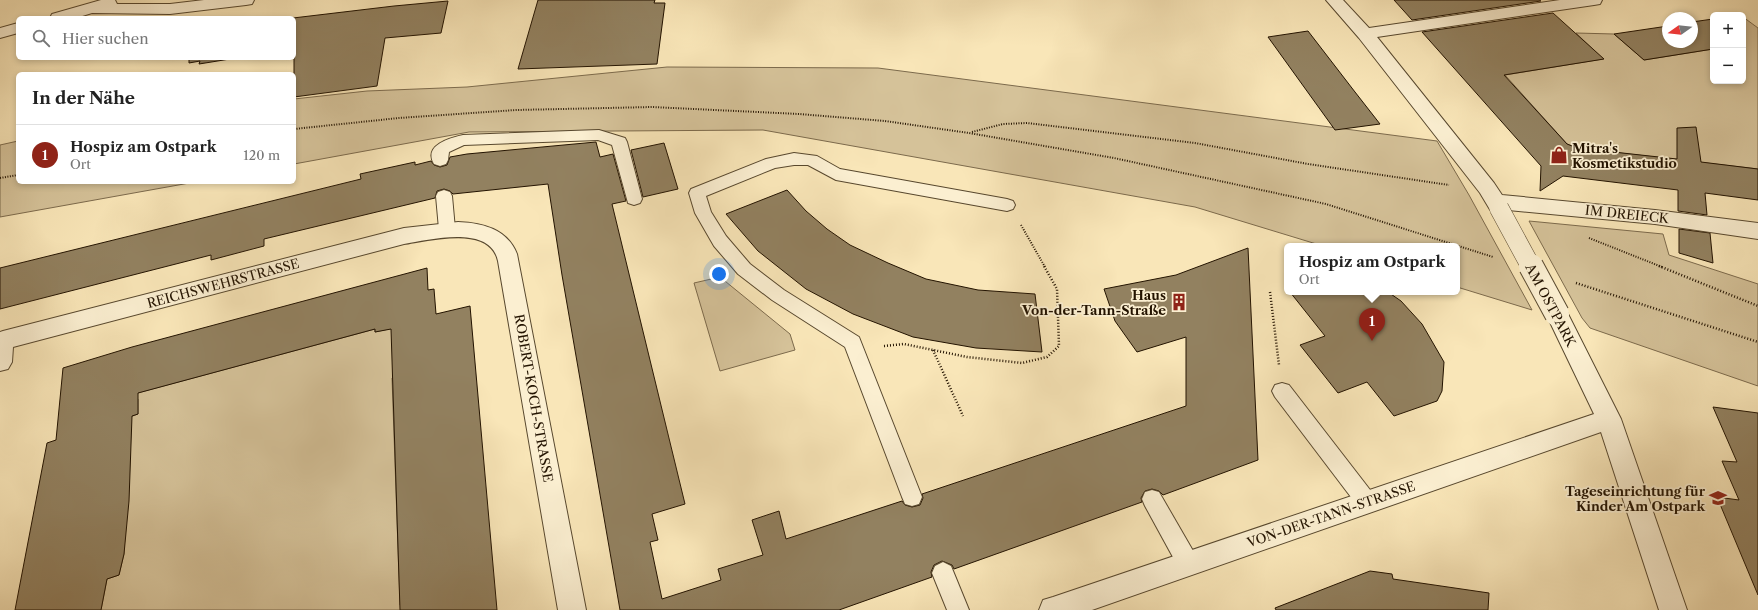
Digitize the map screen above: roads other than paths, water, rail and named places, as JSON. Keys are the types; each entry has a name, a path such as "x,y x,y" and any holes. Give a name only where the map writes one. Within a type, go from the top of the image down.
{"street":[{"path":"66,16 94,9 117,0"},
{"path":"94,9 170,8 246,0"},
{"name":"AM OSTPARK","path":"1334,0 1365,34 1487,188 1497,205 1557,314 1609,419 1673,610"},
{"path":"1365,34 1557,3 1594,0"},
{"path":"0,33 16,29"},
{"name":"IM DREIECK","path":"1497,205 1655,217 1758,231"},
{"name":"REICHSWEHRSTRASSE","path":"1,348 404,236 446,229"},
{"name":"ROBERT-KOCH-STRASSE","path":"446,229 472,229 492,237 504,249 528,360 572,610"},
{"name":"VON-DER-TANN-STRASSE","path":"1068,608 1188,563 1609,419"}],"lane":[{"path":"440,160 441,150 450,144 463,140 598,135 619,142 634,199"},
{"path":"912,497 852,342 778,295 744,269 720,241 703,213 697,193 772,163 794,159 811,160 836,174 1007,205"},
{"path":"444,196 446,229"},
{"path":"1282,391 1368,502"},
{"path":"1152,499 1188,563"},
{"path":"943,573 958,610"}],"place":[{"name":"Mitra's Kosmetikstudio","path":"1559,155"},
{"name":"Haus Von-der-Tann-Straße","path":"1179,302"},
{"name":"Hospiz am Ostpark","path":"1372,341"},
{"name":"Tageseinrichtung für Kinder Am Ostpark","path":"1718,498"}]}
